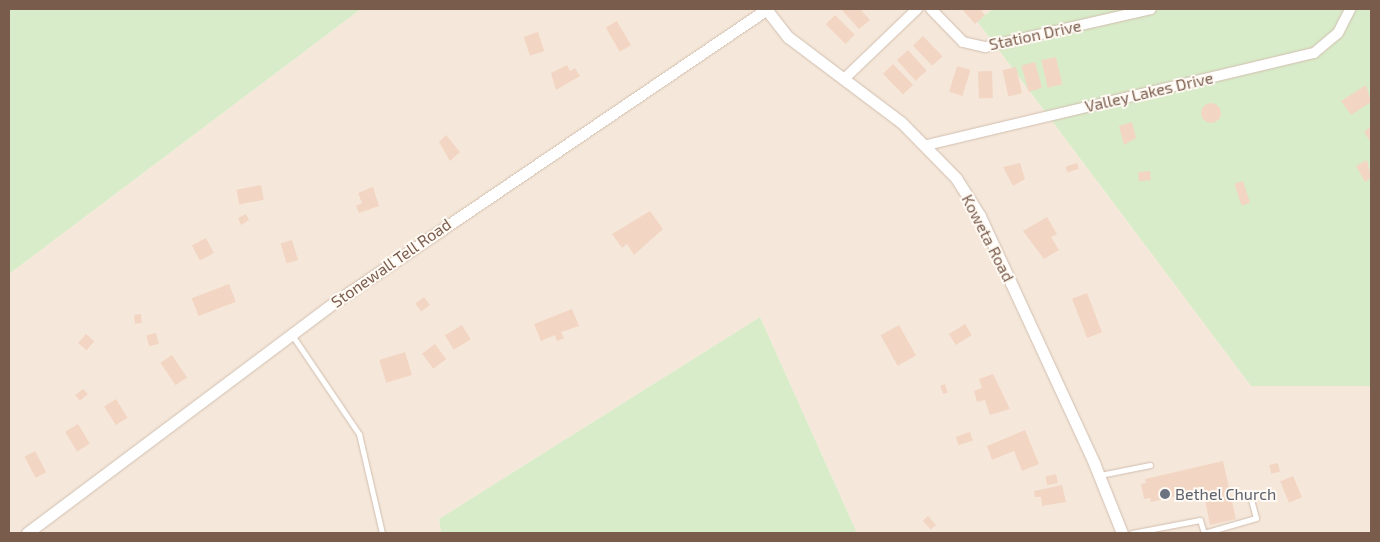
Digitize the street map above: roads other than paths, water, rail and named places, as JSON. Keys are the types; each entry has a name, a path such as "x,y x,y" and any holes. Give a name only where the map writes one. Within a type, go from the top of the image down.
{"street":[{"name":"Koweta Road","path":"766,9 788,36 928,145 956,178 980,216 1099,475 1122,533"},
{"name":"Stonewall Tell Road","path":"27,533 292,335 441,228 766,9"},
{"path":"844,79 917,9"},
{"name":"Station Drive","path":"931,9 963,42 985,47 1151,9"},
{"name":"Valley Lakes Drive","path":"928,145 1314,53 1338,33 1350,9"}],"lane":[{"path":"292,335 359,434 382,533"},
{"path":"1099,475 1150,465"},
{"path":"1132,533 1200,520 1204,533 1256,518 1251,499"}],"place":[{"name":"Bethel Church","path":"1165,494"}]}
